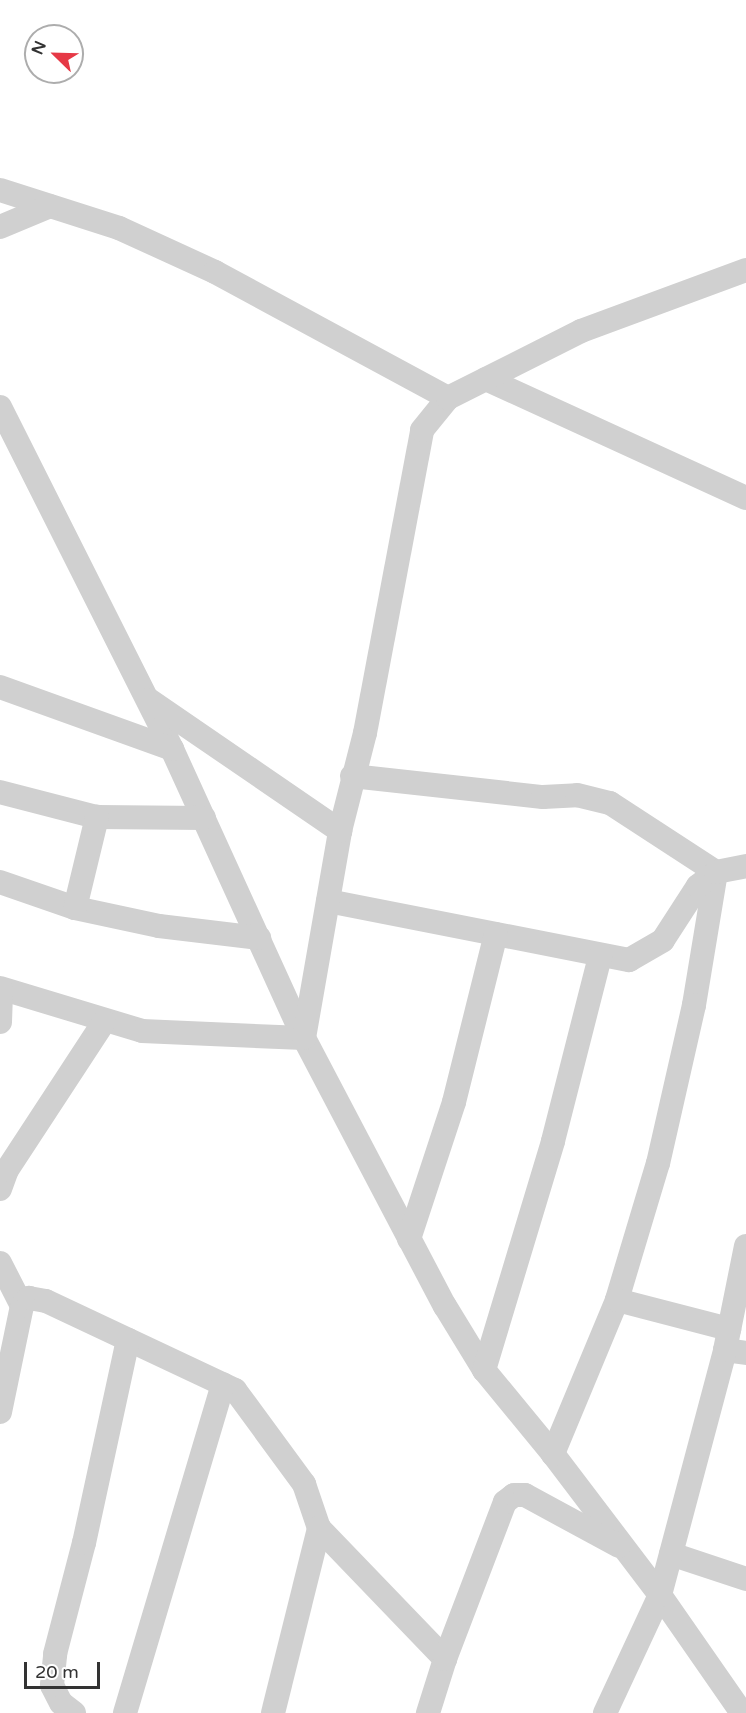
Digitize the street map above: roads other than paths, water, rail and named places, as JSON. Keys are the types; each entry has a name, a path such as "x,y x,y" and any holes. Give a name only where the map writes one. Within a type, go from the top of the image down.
{"street":[{"path":"0,190 119,228 215,272 448,398"},
{"path":"0,227 50,206"},
{"path":"304,1038 340,831 381,652 422,430 448,398 581,331 746,270"},
{"path":"486,379 746,498"},
{"path":"0,407 172,749 304,1038 409,1239 484,1370 553,1454 660,1595 742,1713"},
{"path":"0,687 172,749"},
{"path":"147,699 340,831"},
{"path":"352,776 543,797 577,795 610,803 716,872"},
{"path":"0,792 97,817 204,818"},
{"path":"75,908 97,817"},
{"path":"328,901 629,960 663,940 698,886 716,872 746,866"},
{"path":"553,1454 617,1300 658,1163 694,1005 716,872"},
{"path":"0,882 75,908 159,926 259,938"},
{"path":"409,1239 454,1102 496,934"},
{"path":"484,1370 553,1142 600,956"},
{"path":"0,1022 0,989 104,1022 142,1031 304,1038"},
{"path":"0,1189 6,1170 104,1022"},
{"path":"605,1713 660,1595 733,1344 746,1246"},
{"path":"0,1263 22,1306"},
{"path":"0,1412 22,1306 29,1298 46,1301 235,1390 257,1415 304,1484 319,1528 445,1659"},
{"path":"617,1300 733,1344"},
{"path":"74,1713 61,1702 52,1685 55,1654 84,1544 128,1340"},
{"path":"125,1713 223,1384"},
{"path":"428,1713 445,1659 505,1502 514,1495 525,1495 625,1549"},
{"path":"273,1713 319,1528"},
{"path":"671,1554 746,1579"}]}
